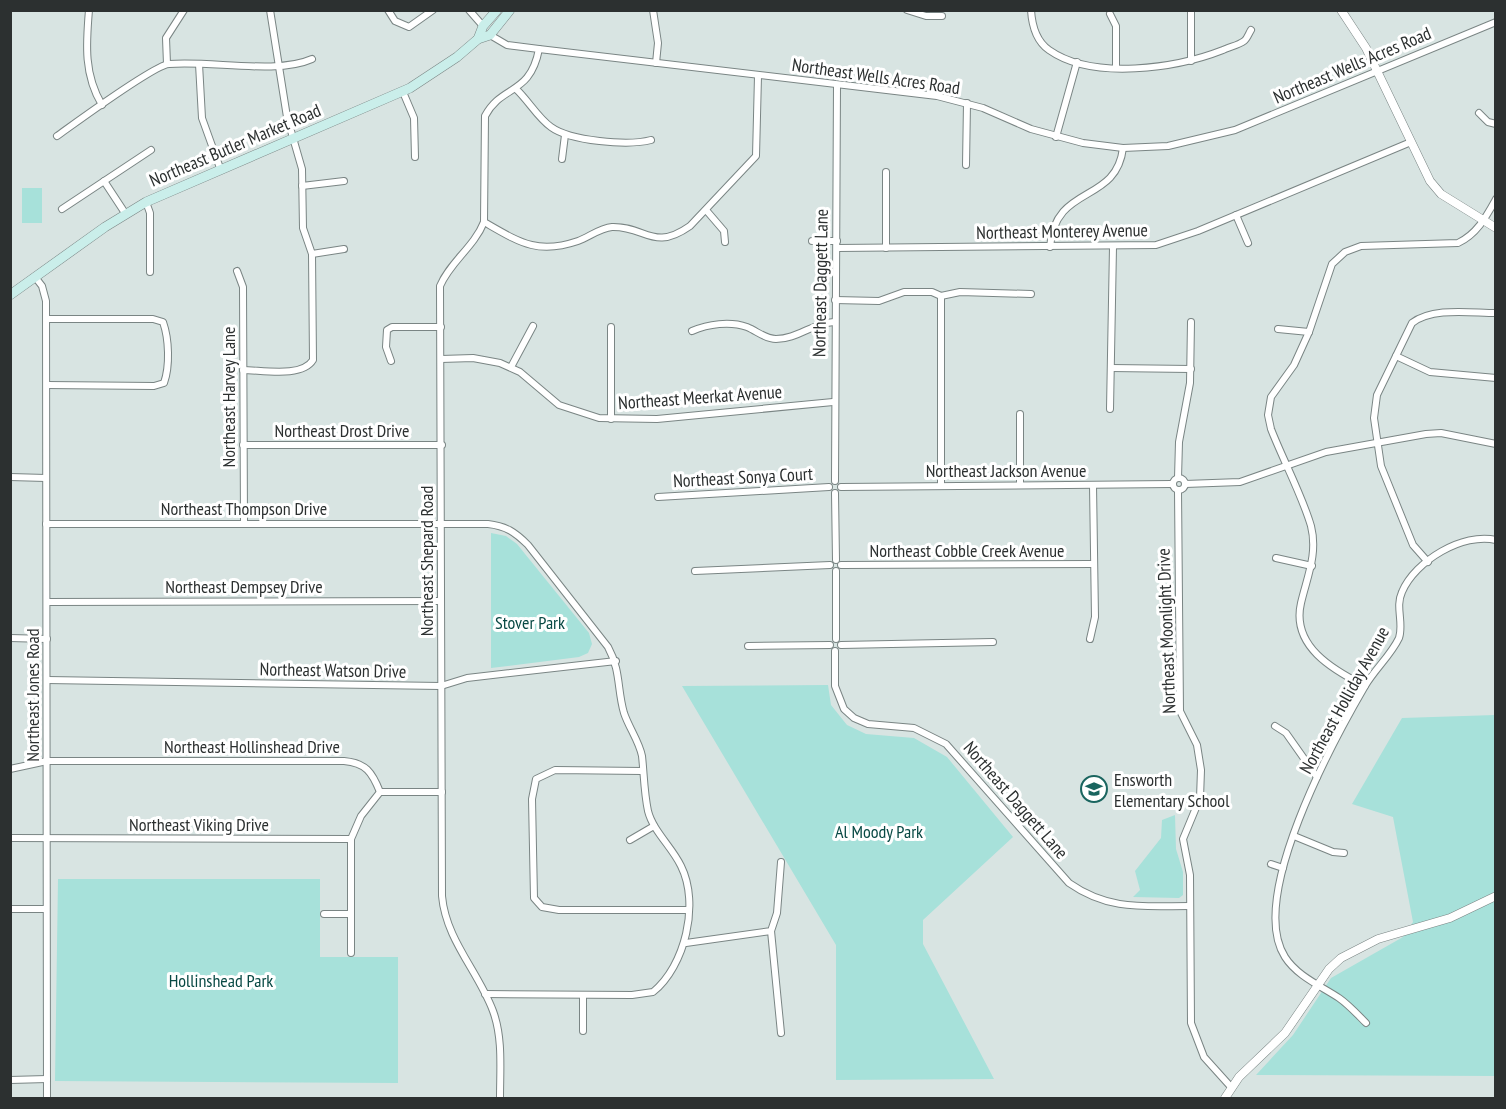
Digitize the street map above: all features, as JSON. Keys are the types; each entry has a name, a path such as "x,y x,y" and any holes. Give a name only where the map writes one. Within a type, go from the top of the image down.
{"main road":[{"name":"Northeast Butler Market Road","path":"478,39 483,26 497,10"},
{"path":"490,35 492,26 505,10"},
{"path":"490,35 510,10"},
{"name":"Northeast Butler Market Road","path":"11,295 125,213 220,168 403,92 449,63 478,39 490,35"}],"street":[{"path":"89,10 88,74 102,105"},
{"path":"166,64 166,38 184,10"},
{"path":"243,370 300,370 309,366 313,354 312,254 303,228 301,157 287,117 270,10"},
{"path":"388,10 399,25 409,27 433,10"},
{"path":"469,10 483,26"},
{"path":"653,10 658,43 656,63"},
{"path":"907,10 926,16 942,16"},
{"path":"1030,10 1034,31 1050,51 1077,62 1116,68 1155,68 1191,61 1244,41 1251,30"},
{"path":"1191,10 1191,61"},
{"path":"1341,10 1378,70 1430,181 1441,195 1496,228"},
{"path":"1110,14 1116,26 1116,68"},
{"name":"Northeast Wells Acres Road","path":"483,26 490,35 507,45 937,96 967,103 1056,137 1123,148 1168,146 1235,130 1496,22"},
{"path":"539,49 535,69 516,89 491,105 485,116 484,222 510,239 527,246 562,246 614,227 649,238 664,238 678,234 706,210 756,156 758,76"},
{"path":"57,136 166,64 277,65 302,64 312,59"},
{"path":"1056,137 1077,62"},
{"path":"199,64 202,118 220,168"},
{"name":"Northeast Daggett Lane","path":"837,85 834,402 838,484"},
{"path":"516,89 549,126 565,135 638,144 651,140"},
{"path":"403,92 414,118 415,157"},
{"path":"966,165 967,103"},
{"path":"1479,113 1488,122 1496,124"},
{"path":"562,159 565,135"},
{"name":"Northeast Monterey Avenue","path":"812,241 886,248 1113,247 1170,242 1411,142"},
{"path":"1050,247 1051,232 1058,217 1072,203 1113,178 1121,165 1123,148"},
{"path":"62,209 151,150"},
{"path":"886,172 886,248"},
{"path":"104,181 125,213"},
{"path":"302,186 344,181"},
{"path":"1365,686 1329,667 1318,658 1310,645 1302,623 1301,608 1312,566 1311,527 1271,429 1268,415 1271,397 1294,365 1309,332 1332,264 1346,252 1360,246 1381,243 1458,243 1466,239 1485,220 1496,200"},
{"path":"146,202 150,213 150,272"},
{"path":"706,210 724,231 725,242"},
{"path":"1236,215 1248,243"},
{"name":"Northeast Shepard Road","path":"484,222 477,237 444,277 440,286 443,913 451,934 485,994 498,1029 500,1098"},
{"path":"1110,410 1113,247"},
{"path":"312,254 344,249"},
{"name":"Northeast Harvey Lane","path":"237,272 243,287 243,523"},
{"name":"Northeast Jones Road","path":"35,277 45,292 47,385 47,1098"},
{"path":"835,300 879,301 904,292 932,292 941,296 960,292 1031,294"},
{"path":"940,485 941,296"},
{"path":"1428,562 1413,545 1402,522 1394,493 1381,466 1374,418 1377,395 1412,323 1420,317 1436,313 1496,313"},
{"path":"46,319 153,319 163,322 167,332 167,375 164,383 154,386 47,385"},
{"path":"692,331 705,325 738,325 775,339 789,338 812,326 834,322"},
{"path":"1191,322 1191,369 1178,450 1178,478 1172,484 1178,490 1185,484 1240,482 1326,452 1442,433 1496,444"},
{"path":"392,361 386,347 387,330 392,327 441,327"},
{"path":"511,367 533,327"},
{"path":"611,327 611,418"},
{"path":"1278,329 1309,332"},
{"path":"1395,356 1430,372 1496,378"},
{"name":"Northeast Meerkat Avenue","path":"441,359 486,359 511,367 559,405 586,416 657,419 834,402"},
{"path":"1111,368 1191,369"},
{"path":"1020,414 1020,484"},
{"name":"Northeast Drost Drive","path":"243,445 442,445"},
{"path":"10,477 46,478"},
{"path":"1178,478 1185,484"},
{"path":"835,493 829,487 838,484"},
{"path":"836,651 838,642 836,571 839,563 835,493 838,484"},
{"name":"Northeast Jackson Avenue","path":"838,484 1172,484"},
{"path":"1090,639 1095,617 1093,485"},
{"name":"Northeast Sonya Court","path":"658,497 829,487"},
{"name":"Northeast Moonlight Drive","path":"1178,490 1180,711 1197,745 1201,763 1200,798 1183,839 1190,875 1191,1023 1204,1057 1231,1087"},
{"name":"Northeast Thompson Drive","path":"46,524 500,525 513,531 535,554 608,647 616,661"},
{"name":"Northeast Holliday Avenue","path":"1366,1023 1342,1000 1293,967 1284,955 1277,938 1274,908 1283,868 1317,777 1365,686 1400,638 1402,592 1428,562 1442,551 1466,540 1496,540"},
{"path":"1276,558 1312,566"},
{"path":"695,571 839,563"},
{"name":"Northeast Cobble Creek Avenue","path":"839,563 1093,564"},
{"path":"830,565 836,571"},
{"name":"Northeast Dempsey Drive","path":"47,602 441,601"},
{"path":"10,638 47,639"},
{"path":"748,646 830,645 838,642 993,642"},
{"path":"830,645 836,651"},
{"name":"Northeast Daggett Lane","path":"836,651 835,686 843,709 854,718 868,724 914,728 946,744 1069,883 1083,893 1107,903 1135,907 1190,906"},
{"path":"485,994 583,995 653,992 672,971 686,943 688,909 682,868 654,826 649,813 640,749 624,712 616,661"},
{"name":"Northeast Watson Drive","path":"47,680 441,686 467,678 616,661"},
{"path":"1275,726 1286,733 1317,777"},
{"name":"Northeast Hollinshead Drive","path":"10,769 46,760 344,761 367,768 374,775 380,792"},
{"path":"642,771 555,770 536,779 532,799 534,898 542,907 560,910 688,909"},
{"path":"351,953 351,839 361,816 380,792 442,792"},
{"path":"630,840 654,826"},
{"path":"1294,836 1333,852 1344,853"},
{"name":"Northeast Viking Drive","path":"10,838 351,839"},
{"path":"781,862 777,913 771,931 781,1033"},
{"path":"1271,864 1283,868"},
{"path":"1225,1098 1231,1087 1285,1033 1335,964 1378,939 1450,918 1496,896"},
{"path":"10,909 46,909"},
{"path":"324,914 351,914"},
{"path":"686,943 771,931"},
{"path":"583,995 584,1031"},
{"path":"10,1080 47,1079"}],"green space":[{"path":"22,188 42,188 42,223 22,223"},
{"name":"Stover Park","path":"491,533 506,536 517,544 589,633 592,644 588,653 579,657 491,668"},
{"name":"Al Moody Park","path":"828,685 831,705 847,725 866,734 914,738 947,757 1013,837 923,920 923,944 994,1079 836,1080 836,945 682,686"},
{"path":"1495,715 1495,1076 1256,1075 1293,1035 1331,978 1403,937 1413,922 1393,817 1352,804 1402,718"},
{"path":"1175,815 1176,849 1183,872 1183,895 1179,898 1133,897 1140,890 1135,871 1161,838 1162,820"},
{"name":"Hollinshead Park","path":"58,879 320,879 320,957 398,957 398,1083 55,1081"}],"place":[{"name":"Ensworth Elementary School","path":"1094,789"}]}
